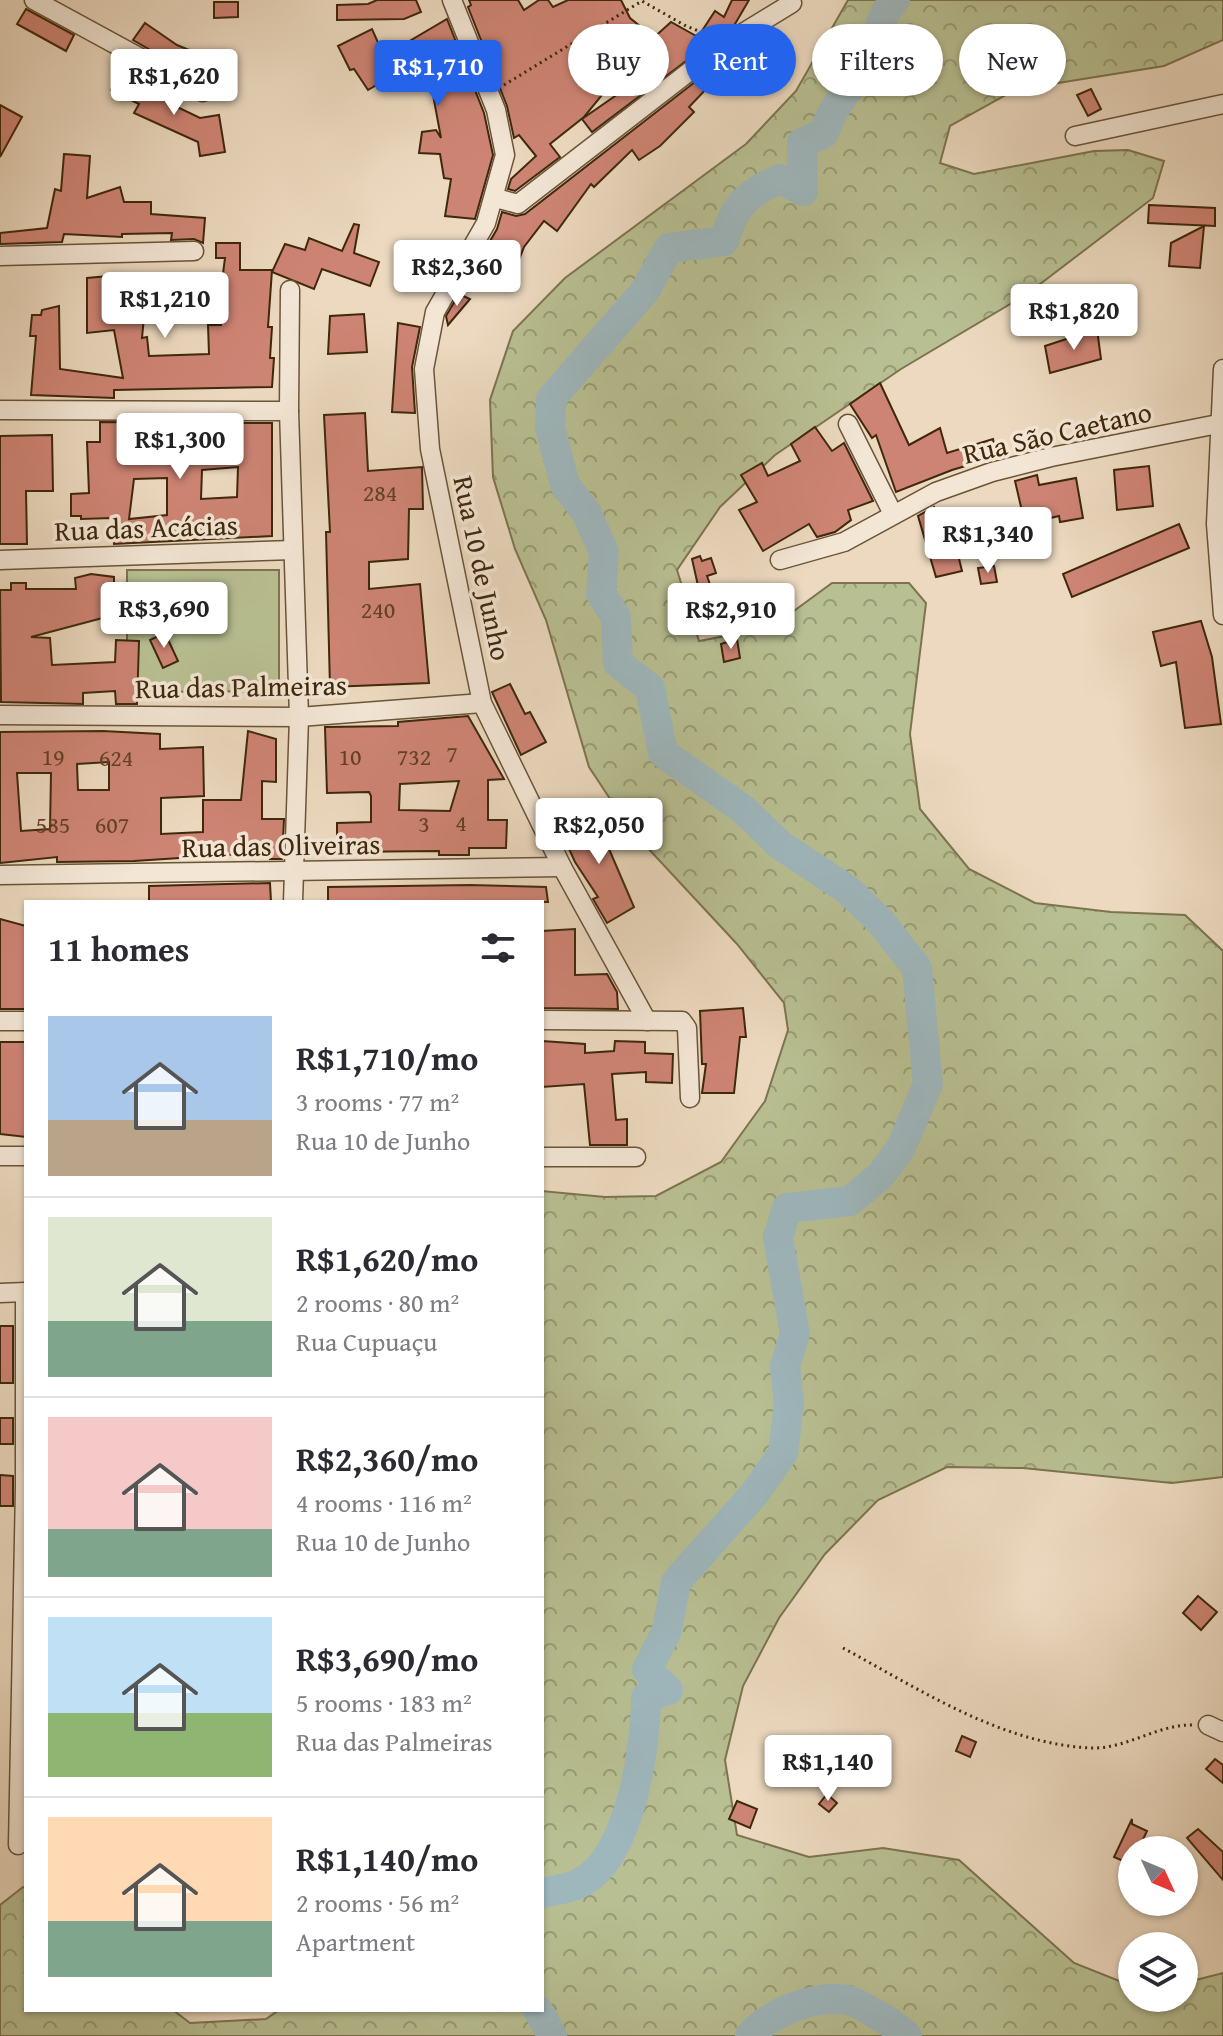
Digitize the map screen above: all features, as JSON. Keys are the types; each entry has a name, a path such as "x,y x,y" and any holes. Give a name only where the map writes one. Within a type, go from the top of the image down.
{"street":[{"path":"34,0 203,92"},
{"name":"Rua 10 de Junho","path":"452,0 490,92 504,136 505,155 496,198 478,241 440,298 424,369 430,449 482,703 562,867 647,1021"},
{"path":"758,24 792,3"},
{"path":"496,198 518,204 685,75"},
{"path":"1075,136 1223,104"},
{"path":"0,256 194,251"},
{"path":"290,290 289,411 299,717 293,900"},
{"path":"1223,369 1218,424 1216,524 1223,615"},
{"path":"0,410 289,411"},
{"path":"848,424 893,514"},
{"name":"Rua São Caetano","path":"780,560 844,542 936,492 992,472 1051,457 1218,424"},
{"name":"Rua das Acácias","path":"0,560 293,550"},
{"name":"Rua das Palmeiras","path":"0,715 299,717 482,703"},
{"name":"Rua das Oliveiras","path":"0,875 293,874 562,867"},
{"path":"544,1020 674,1019 687,1028 690,1098"},
{"path":"0,1021 24,1021"},
{"path":"0,1156 24,1156"},
{"path":"544,1157 636,1157"},
{"path":"0,1293 24,1292"},
{"path":"15,1845 24,1523"}],"path":[{"path":"490,92 642,1 686,24"},
{"path":"843,1648 950,1705 1029,1739 1092,1748 1115,1746 1186,1725 1216,1728"}],"green space":[{"path":"848,0 1223,0 1223,40 1164,66 1066,82 1066,24 959,24 959,96 1004,96 950,126 940,163 974,174 1094,151 1128,150 1164,161 1153,198 1027,294 901,369 775,455 720,507 677,570 699,641 772,627 832,583 909,583 926,603 910,734 920,809 969,869 1035,903 1111,912 1185,915 1223,951 1223,1477 1172,1483 1023,1468 947,1467 878,1500 825,1554 779,1618 743,1686 725,1760 737,1835 809,1857 883,1848 959,1860 1074,1963 1118,1980 1118,2012 1198,2012 1198,1979 1223,1973 1223,2036 0,2036 0,1905 23,1887 24,2012 176,2012 190,2023 266,2019 276,2012 544,2012 544,1191 605,1197 656,1196 721,1162 765,1101 788,1030 784,1003 737,944 630,829 589,767 546,620 515,549 493,477 490,400 513,331 565,278 746,144 791,96 796,96 812,63 812,96 943,96 943,24 834,24"},
{"path":"127,570 279,570 279,691 127,692"}],"building":[{"path":"377,0 416,0 421,12 404,19 337,20 337,5 368,4"},
{"path":"469,0 518,0 524,10 539,0 548,0 553,7 568,0 621,0 630,18 637,24 568,24 568,96 601,96 584,117 550,144 560,157 515,191 508,189 511,179 536,156 519,135 514,138 507,106 468,7 471,5"},
{"path":"732,0 749,0 735,24 706,24 715,11 724,17"},
{"path":"214,2 238,2 238,17 214,18"},
{"path":"26,9 74,35 66,51 17,24"},
{"path":"447,19 484,113 493,155 475,219 445,216 451,179 444,178 440,154 419,153 422,132 436,130 441,138 431,84 431,53 368,90 354,69 350,70 338,46 372,29 384,56"},
{"path":"671,22 685,30 685,62 669,74 669,24"},
{"path":"145,23 177,45 223,64 213,86 133,40"},
{"path":"118,76 164,96 177,104 175,106 200,118 219,115 225,152 200,156 198,142 134,113 139,104 111,90"},
{"path":"1091,89 1101,109 1088,116 1077,95"},
{"path":"685,90 685,96 699,96 689,107 694,112 660,146 639,160 632,150 594,187 591,184 557,231 544,221 524,247 508,288 472,272 497,229 502,212 516,216 525,214"},
{"path":"615,96 640,96 592,132 582,119"},
{"path":"0,105 22,117 0,157"},
{"path":"64,154 90,156 87,198 120,187 124,202 151,202 151,214 205,218 203,243 194,239 171,240 172,233 122,234 122,237 64,234 62,242 0,244 0,233 47,228 55,189 61,191"},
{"path":"1149,205 1215,208 1215,226 1148,223"},
{"path":"354,224 359,225 354,253 379,262 370,286 322,269 314,289 272,272 285,244 305,250 309,238 342,251"},
{"path":"1204,226 1200,268 1169,266 1171,243"},
{"path":"216,243 240,243 240,270 272,270 268,327 272,327 272,387 114,390 114,398 31,395 36,336 30,336 32,315 41,315 42,310 59,306 60,369 123,378 114,330 87,333 87,278 120,275 119,289 147,286 142,338 147,337 149,356 209,354 208,325 221,325 223,297 220,297 225,258 216,258"},
{"path":"459,294 470,299 448,325 446,316"},
{"path":"364,314 367,352 328,354 330,316"},
{"path":"398,323 420,327 412,367 415,413 392,412"},
{"path":"1097,329 1101,359 1050,373 1045,346"},
{"path":"880,383 909,445 940,428 947,453 993,439 996,457 896,492 876,435 872,438 850,404"},
{"path":"365,413 368,471 422,467 423,509 409,509 408,559 369,562 369,589 420,584 429,683 330,687 326,532 330,532 324,415"},
{"path":"100,422 272,423 272,536 114,544 112,518 81,519 81,516 71,516 71,494 89,493 87,442 100,442","holes":["238,467 237,497 201,499 202,470","167,478 167,515 129,519 134,479"]},
{"path":"815,427 832,451 844,443 873,501 848,510 851,520 835,532 817,537 809,524 763,551 739,510 757,502 741,475 762,463 768,476 800,461 791,444"},
{"path":"52,435 53,491 26,491 27,544 0,544 0,436"},
{"path":"1149,466 1153,506 1117,510 1114,470"},
{"path":"1037,475 1039,485 1076,478 1083,518 1060,522 1059,516 1025,524 1015,481"},
{"path":"934,507 941,537 953,534 962,571 936,577 918,516"},
{"path":"1179,524 1189,548 1072,597 1063,574"},
{"path":"700,556 702,561 711,558 716,573 707,576 720,613 700,622 693,602 701,599 692,559"},
{"path":"994,566 997,582 981,584 978,568"},
{"path":"91,574 114,577 114,615 31,637 50,638 52,665 115,662 116,640 139,641 137,704 116,704 115,691 83,693 83,704 1,702 0,590 11,590 11,583 26,583 26,589 76,589 75,578"},
{"path":"1201,621 1212,657 1221,724 1185,728 1176,662 1161,666 1153,632"},
{"path":"165,633 178,661 163,668 150,640"},
{"path":"737,639 740,658 724,662 721,644"},
{"path":"510,684 525,714 530,712 546,742 521,755 492,692"},
{"path":"468,716 504,779 488,780 488,820 507,820 506,848 469,848 469,855 439,855 439,851 337,852 337,823 371,822 371,796 369,792 327,793 325,727 398,726 398,722","holes":["459,781 450,811 399,810 400,784"]},
{"path":"248,731 276,739 276,782 262,781 262,819 284,819 282,859 270,859 270,852 134,861 57,862 57,857 0,863 0,732 160,734 160,749 203,747 204,796 161,798 161,834 203,832 203,800 241,800","holes":["109,762 109,790 78,790 77,764","17,773 51,773 50,829 21,831"]},
{"path":"602,816 618,846 609,849 634,907 607,923 593,899 598,897 575,862 561,831"},
{"path":"270,883 271,900 149,900 149,886"},
{"path":"328,887 546,887 548,902 328,900"},
{"path":"0,919 24,925 24,1009 0,1009"},
{"path":"575,929 575,975 607,974 617,992 618,1009 544,1008 544,931"},
{"path":"743,1008 746,1037 740,1037 734,1093 702,1093 706,1064 702,1064 700,1011"},
{"path":"544,1041 585,1044 585,1053 614,1051 615,1041 645,1042 645,1053 673,1054 672,1083 646,1082 646,1072 612,1074 616,1120 627,1119 627,1145 590,1145 584,1084 544,1087"},
{"path":"0,1042 24,1042 24,1137 0,1134"},
{"path":"0,1326 13,1326 13,1383 0,1383"},
{"path":"0,1418 13,1418 13,1444 0,1444"},
{"path":"0,1475 13,1476 13,1506 0,1506"},
{"path":"1198,1596 1217,1612 1201,1630 1183,1613"},
{"path":"962,1736 976,1742 970,1757 956,1751"},
{"path":"1215,1759 1223,1765 1223,1783 1206,1769"},
{"path":"827,1794 837,1803 829,1812 819,1804"},
{"path":"737,1801 757,1809 750,1828 729,1819"},
{"path":"1132,1819 1132,1824 1147,1831 1145,1836 1124,1836"},
{"path":"1198,1829 1223,1852 1223,1880 1198,1851 1198,1836 1189,1836"}],"waterway":[{"path":"544,1893 578,1884 596,1871 611,1852 632,1801 643,1744 646,1697 668,1690 647,1670 667,1630 676,1582 755,1493 783,1453 789,1405 785,1366 795,1334 778,1238 787,1208 850,1201 881,1175 901,1148 928,1084 917,968 880,921 848,890 780,845 744,810 663,753 650,688 618,663 616,617 601,594 604,552 586,512 565,485 550,427 551,399 645,291 669,248 724,241 732,219 743,202 780,179 803,191 802,143 824,133 839,103 875,50 883,17 895,0"},
{"path":"750,2036 769,2020 794,2007 834,1999 860,2005 907,2036"},
{"path":"539,2012 552,2036"}]}
